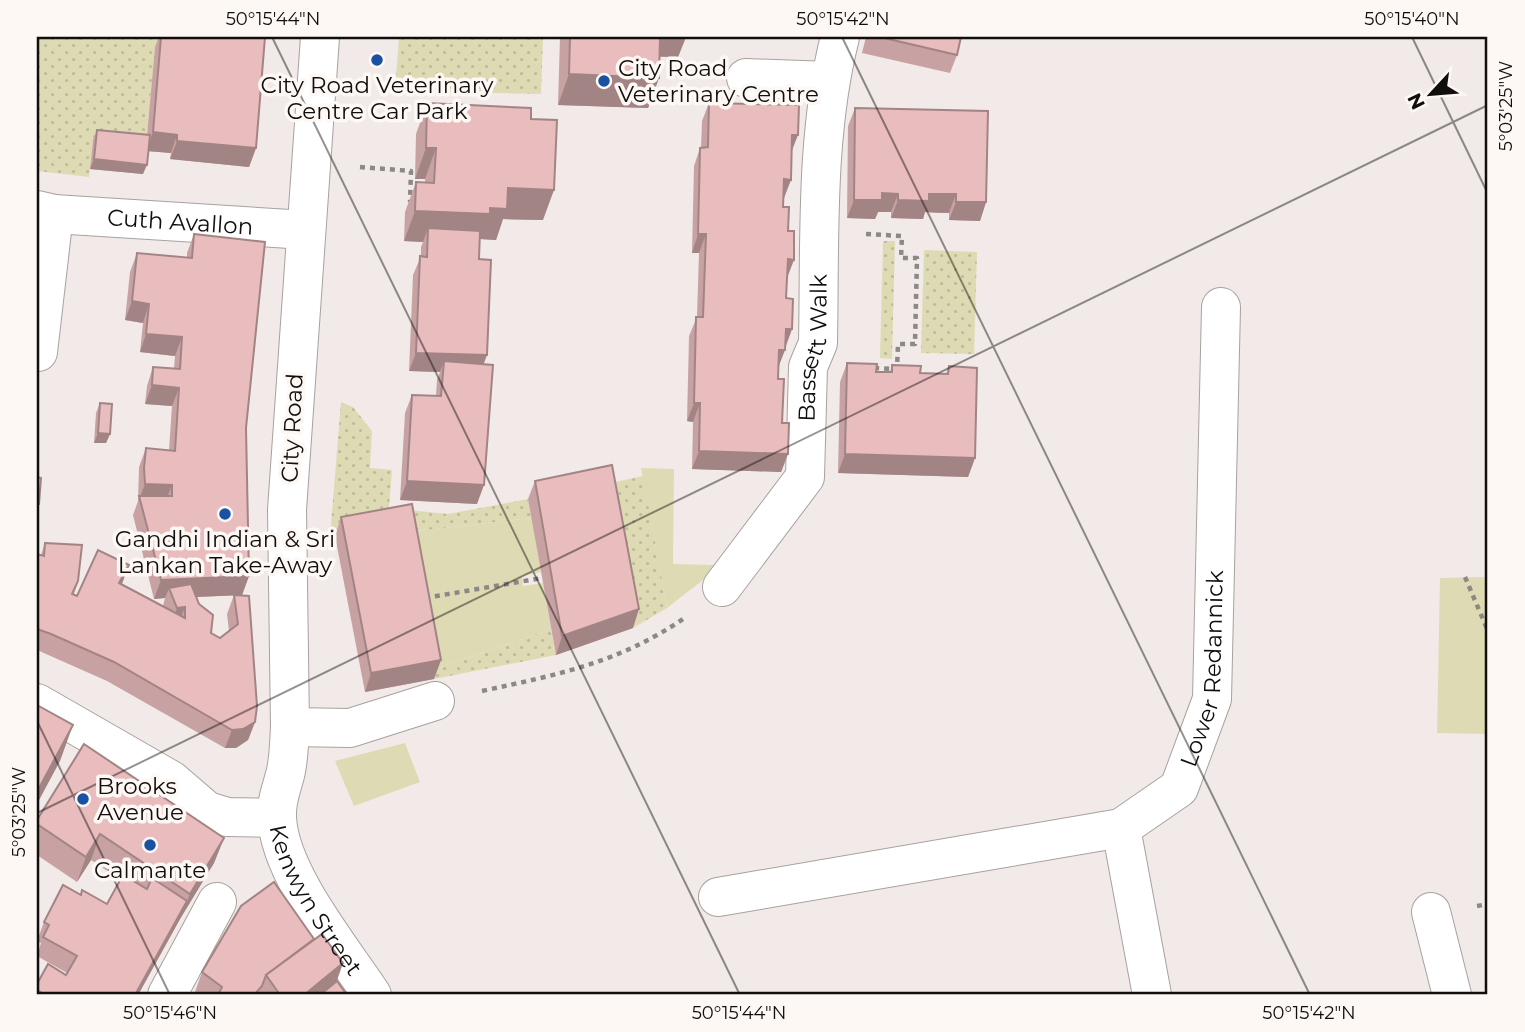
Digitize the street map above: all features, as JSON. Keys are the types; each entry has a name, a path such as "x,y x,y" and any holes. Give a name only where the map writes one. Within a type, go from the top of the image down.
{"street":[{"name":"City Road","path":"277,818 290,727 287,510 320,37"},
{"name":"Bassett Walk","path":"722,587 805,477 808,367 818,343 822,123 840,37"},
{"path":"746,78 830,81"},
{"name":"Cuth Avallon","path":"38,352 45,212 306,230"},
{"name":"Lower Redannick","path":"1121,828 1180,788 1212,699 1221,307"},
{"path":"290,727 350,728 435,701"},
{"name":"Kenwyn Street","path":"37,704 171,780 206,811 227,817 277,818 282,849 295,877 372,995"},
{"path":"718,897 1121,828 1152,995"},
{"path":"167,995 217,902"},
{"path":"1432,912 1452,995"}],"path":[{"path":"351,167 411,171 410,209"},
{"path":"808,375 819,376 833,367 897,369 898,344 915,344 917,258 901,258 902,236 864,234"},
{"path":"1465,577 1488,631"},
{"path":"420,599 542,578"},
{"path":"435,701 574,671 621,655 661,634 698,609 722,587"}],"shaded area":[{"path":"37,37 195,37 155,48 146,145 93,140 89,177 37,171"},
{"path":"399,37 543,37 541,94 395,91"},
{"path":"883,241 895,241 892,359 880,358"},
{"path":"924,250 977,252 974,354 921,353"},
{"path":"341,402 353,407 372,431 370,468 392,470 389,508 448,514 528,499 532,518 408,532 405,523 330,537"},
{"path":"641,468 674,469 673,564 715,565 708,576 667,608"},
{"path":"643,476 667,608 633,628 606,484"},
{"path":"532,518 541,572 522,576 523,586 543,583 551,629 433,670 408,532"},
{"path":"1484,577 1488,588 1488,734 1437,733 1440,578"},
{"path":"551,629 556,655 434,679 433,670"},
{"path":"405,743 420,782 354,806 335,761"}],"building":[{"path":"161,37 265,37 256,148 177,141 177,135 153,132"},
{"path":"570,37 660,37 659,78 569,74"},
{"path":"880,37 961,37 957,55"},
{"path":"427,103 531,108 531,119 557,120 554,190 508,188 507,209 490,208 490,214 415,211 416,182 434,183 436,148 426,148"},
{"path":"709,103 799,105 798,135 792,135 791,180 784,179 783,207 789,207 788,231 794,231 794,260 788,259 786,298 793,299 792,329 786,329 785,350 779,350 778,379 784,379 782,423 789,423 788,454 699,451 700,403 694,403 696,317 703,317 706,234 698,234 700,148 708,147"},
{"path":"855,108 988,111 986,202 956,202 956,194 929,194 929,201 898,200 898,194 882,193 882,200 854,200"},
{"path":"97,130 150,135 147,165 94,159"},
{"path":"428,228 480,231 479,259 491,260 487,355 416,353 420,256 427,257"},
{"path":"194,234 265,242 246,428 249,576 161,580 139,496 172,496 172,485 145,484 144,468 146,448 175,451 179,388 152,385 153,367 180,369 182,337 146,334 149,304 132,301 137,253 192,258"},
{"path":"444,361 493,365 484,485 407,481 412,395 441,396"},
{"path":"847,363 877,364 876,372 892,372 892,365 921,366 920,373 948,374 949,366 977,368 975,458 845,454"},
{"path":"100,403 112,404 110,434 98,433"},
{"path":"612,465 639,609 562,636 535,481"},
{"path":"37,477 41,478 39,504 37,504"},
{"path":"412,504 441,660 371,673 341,517"},
{"path":"45,543 82,545 78,581 72,594 77,596 98,550 129,565 119,583 185,618 185,607 177,608 169,588 191,584 199,604 213,615 211,633 220,638 238,624 234,595 249,596 257,706 255,722 243,729 232,730 114,662 37,629 37,554 44,556"},
{"path":"37,705 73,725 38,790 37,789"},
{"path":"84,744 224,838 190,894 100,834 86,857 37,824"},
{"path":"123,875 147,889 152,878 187,901 135,995 46,995 37,990 37,984 48,964 66,975 77,956 43,937 49,925 44,922 63,885 81,895 82,890 107,904"},
{"path":"274,882 314,939 266,975 262,986 254,995 218,995 222,987 202,972 241,906"},
{"path":"322,934 343,963 304,995 274,995 278,992 266,975"},
{"path":"337,981 347,995 320,995"}],"place":[{"name":"City Road Veterinary Centre Car Park","path":"377,60"},
{"name":"City Road Veterinary Centre","path":"604,81"},
{"name":"Gandhi Indian & Sri Lankan Take-Away","path":"225,514"},
{"name":"Brooks Avenue","path":"83,799"},
{"name":"Calmante","path":"150,845"}]}
